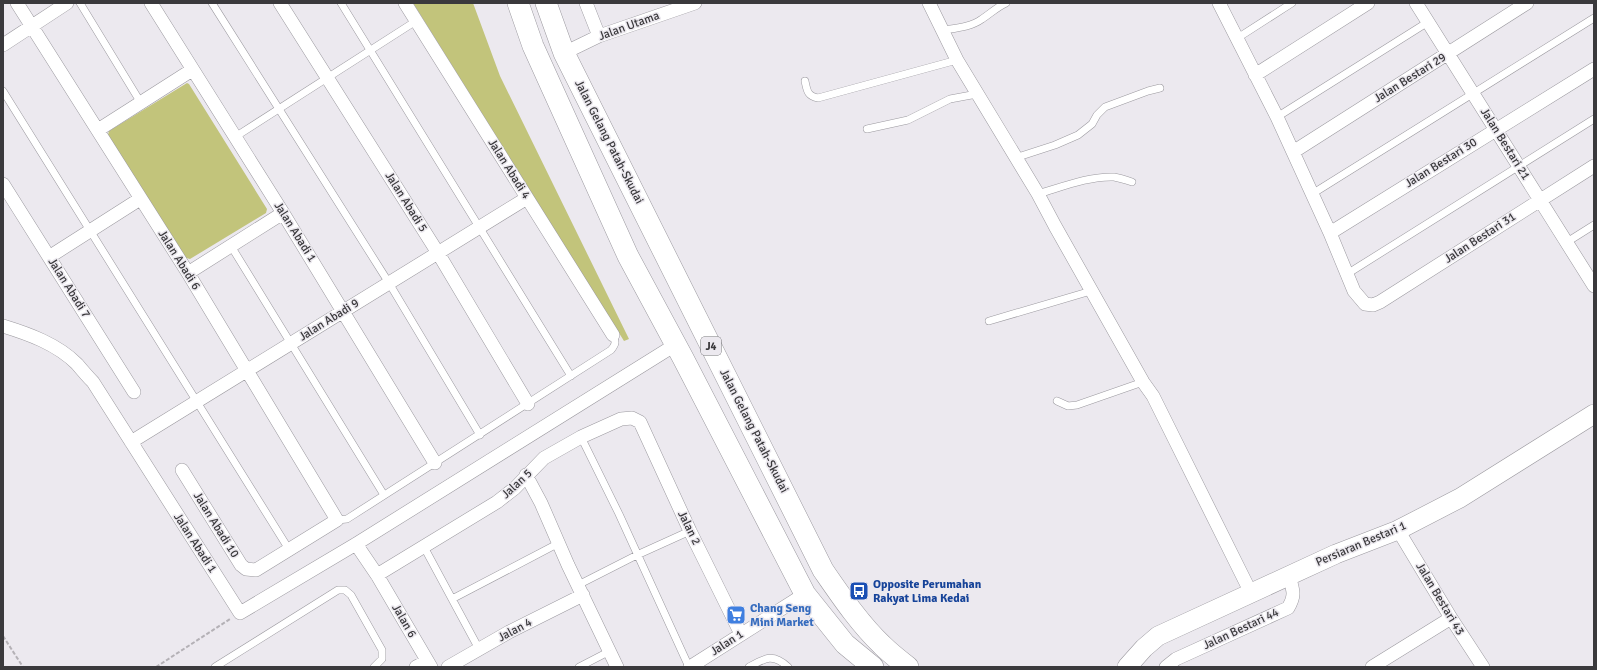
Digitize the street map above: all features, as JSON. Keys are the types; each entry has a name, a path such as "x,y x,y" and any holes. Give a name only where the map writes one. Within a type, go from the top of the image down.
{"main road":[{"name":"J4","path":"518,3 533,46 628,256 674,345 683,358 805,594 845,644 872,667"},
{"name":"Jalan Gelang Patah-Skudai","path":"546,3 564,53 823,570 858,619 882,645 908,667"}],"street":[{"name":"Jalan Abadi 6","path":"17,3 188,273 337,520"},
{"path":"3,45 68,3"},
{"name":"Jalan Abadi 1","path":"151,3 344,311 435,463"},
{"name":"Jalan Abadi 5","path":"280,3 438,253 528,404"},
{"name":"Jalan Abadi 4","path":"405,3 613,335"},
{"path":"586,3 599,36"},
{"name":"Jalan Utama","path":"564,53 599,36 695,3"},
{"path":"929,3 957,60 1038,194 1091,291 1143,382 1153,396 1251,593"},
{"path":"1219,3 1277,117 1347,274"},
{"path":"1255,75 1368,3"},
{"name":"Jalan Bestari 21","path":"1416,3 1567,242 1592,277"},
{"name":"Jalan Bestari 29","path":"1293,152 1528,3"},
{"name":"Jalan Bestari 30","path":"1330,234 1594,69"},
{"path":"98,130 192,70"},
{"name":"Jalan Bestari 31","path":"1347,274 1354,291 1365,304 1374,305 1594,166"},
{"name":"Jalan Abadi 7","path":"3,184 134,392"},
{"name":"Jalan Abadi 9","path":"131,442 527,198"},
{"path":"49,257 140,199"},
{"path":"188,273 283,213"},
{"name":"Jalan Abadi 1","path":"3,326 49,344 76,363 93,382 240,613"},
{"path":"240,613 356,544 674,345"},
{"name":"Persiaran Bestari 1","path":"1127,667 1144,648 1158,636 1336,554 1398,530 1460,498 1594,414"},
{"name":"Jalan 5","path":"377,575 497,502 515,488 544,458 581,437 621,419 632,418 640,422"},
{"name":"Jalan 2","path":"640,422 690,531 741,634"},
{"name":"Jalan Abadi 10","path":"182,470 241,565 246,569 256,570 290,551"},
{"path":"526,475 541,503 617,667"},
{"path":"290,551 337,520"},
{"name":"Jalan Bestari 43","path":"1398,530 1451,618 1483,667"},
{"name":"Jalan 6","path":"356,544 377,575 425,665"},
{"name":"Jalan Bestari 44","path":"1166,667 1176,659 1288,608 1294,593 1289,576"},
{"name":"Jalan 4","path":"448,667 581,590"},
{"name":"Jalan 1","path":"689,667 805,594"},
{"path":"1372,667 1451,618"}],"lane":[{"path":"80,3 141,103"},
{"path":"212,3 389,283 480,434"},
{"path":"340,3 571,376"},
{"path":"943,30 965,27 981,20 1006,3"},
{"path":"1236,39 1292,3"},
{"path":"1312,194 1594,18"},
{"path":"235,137 416,21"},
{"path":"1277,117 1428,22"},
{"path":"805,81 808,94 812,97 818,98 957,60"},
{"path":"1015,158 1055,146 1078,134 1092,124 1097,115 1105,107 1160,88"},
{"path":"3,92 290,551"},
{"path":"867,129 908,120 950,99 977,94"},
{"path":"1347,274 1594,119"},
{"path":"1038,194 1103,178 1116,177 1132,182"},
{"path":"1567,242 1594,225"},
{"path":"231,246 384,495"},
{"path":"988,321 1091,291"},
{"path":"337,520 347,519 611,350 615,345 613,335"},
{"path":"1057,401 1068,406 1076,405 1143,382"},
{"path":"581,437 689,667"},
{"path":"581,590 637,554 690,531"},
{"path":"452,599 559,543"},
{"path":"424,547 479,649"},
{"path":"215,667 338,590 345,590 352,595 382,650 382,660 374,667"},
{"path":"579,667 610,651"},
{"path":"749,667 766,658 776,659 788,667"}],"path":[{"path":"156,667 240,613"},
{"path":"3,636 23,667"}],"green space":[{"path":"413,3 473,3 500,76 629,339 624,341"},
{"path":"187,83 267,209 266,213 190,259 186,258 108,135 109,131"}],"place":[{"name":"Opposite Perumahan Rakyat Lima Kedai","path":"859,591"},
{"name":"Chang Seng Mini Market","path":"736,615"}]}
